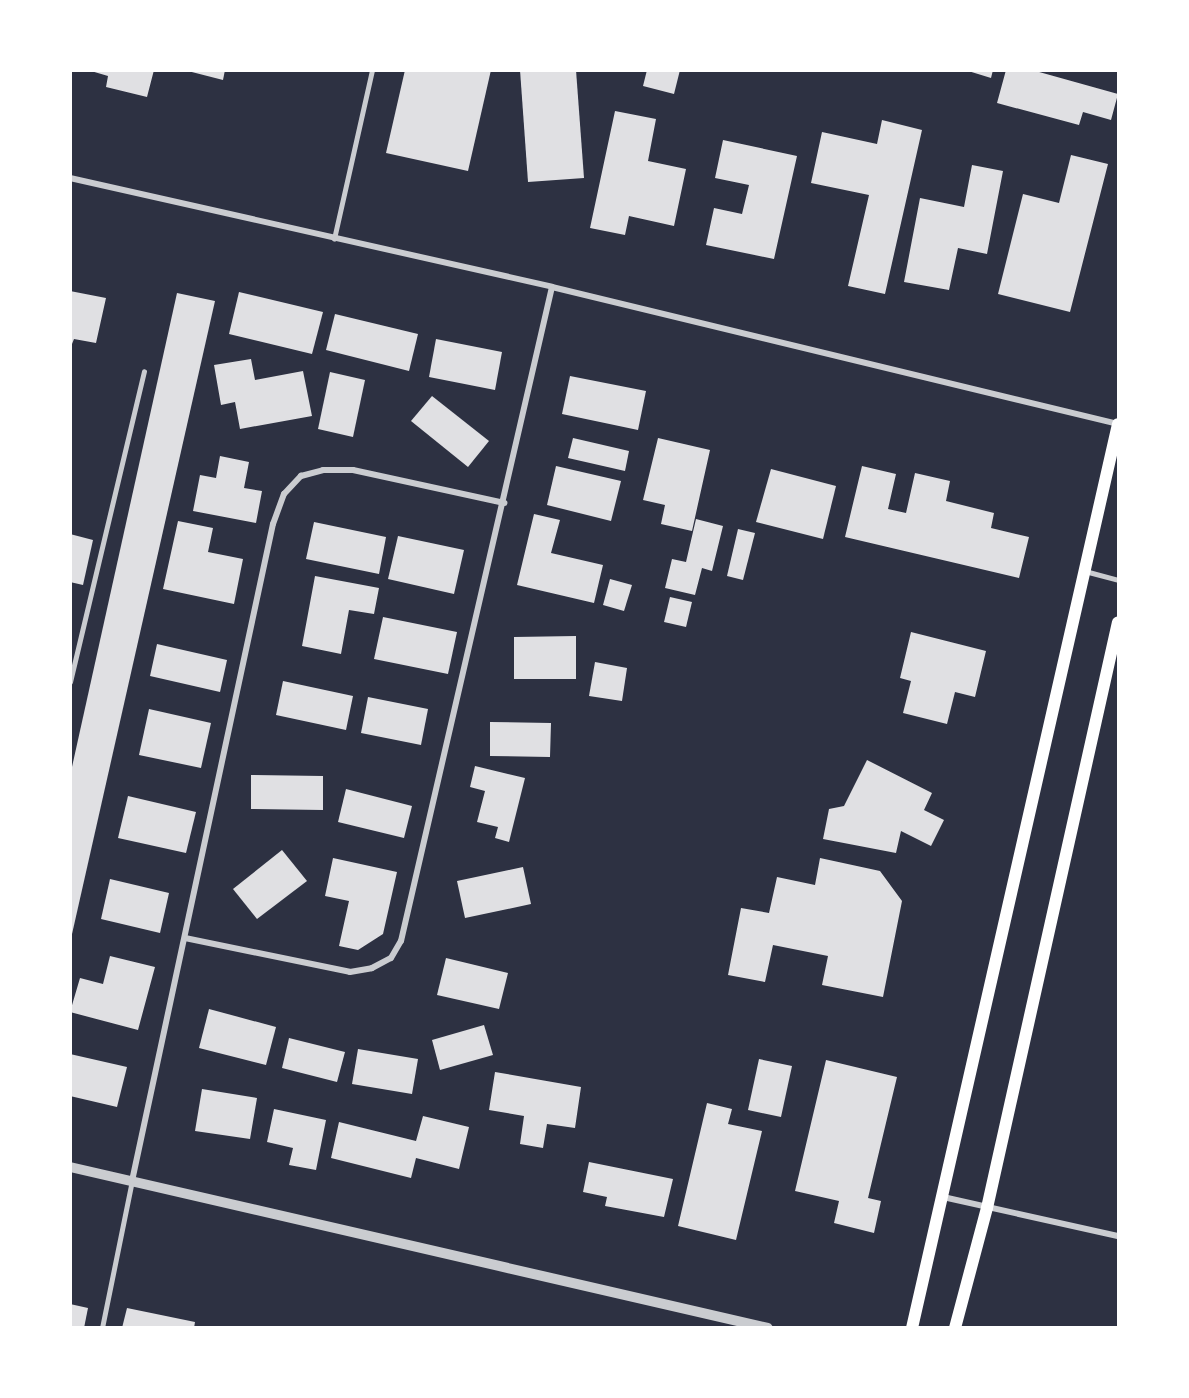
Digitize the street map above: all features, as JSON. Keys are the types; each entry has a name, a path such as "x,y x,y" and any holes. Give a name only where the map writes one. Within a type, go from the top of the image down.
{"main road":[{"path":"912,1328 1118,424"},
{"path":"956,1328 987,1208 1119,622"}],"street":[{"path":"70,178 552,287 1118,424"},
{"path":"185,938 350,972 372,968 391,958 401,940 552,287"},
{"path":"132,1181 273,524 284,495 301,476 323,470 353,470 504,502"},
{"path":"70,1167 768,1328"},
{"path":"943,1197 1119,1236"}],"lane":[{"path":"334,239 372,70"},
{"path":"70,682 144,372"},
{"path":"1085,571 1119,580"},
{"path":"102,1328 132,1181"}],"building":[{"path":"154,70 147,97 106,87 108,76 91,71"},
{"path":"184,70 225,70 223,80"},
{"path":"405,70 491,70 468,171 386,153"},
{"path":"520,70 576,70 584,178 528,182"},
{"path":"647,70 680,70 674,94 643,86"},
{"path":"965,70 993,70 991,78"},
{"path":"1006,70 1032,70 1118,94 1111,120 1083,112 1079,125 997,103"},
{"path":"615,111 656,119 648,161 686,169 674,226 629,216 625,235 590,228"},
{"path":"882,120 922,130 885,294 848,286 869,195 811,183 822,132 877,144"},
{"path":"723,140 797,156 774,259 706,245 714,208 742,214 749,185 715,178"},
{"path":"1071,155 1108,164 1070,312 998,294 1023,194 1059,203"},
{"path":"972,165 1003,171 987,254 958,248 949,290 904,282 920,198 964,207"},
{"path":"70,291 106,298 96,343 74,339 70,349"},
{"path":"239,292 323,312 312,354 229,334"},
{"path":"177,293 215,301 70,943 70,776"},
{"path":"335,314 418,334 409,371 326,350"},
{"path":"436,339 502,352 495,390 429,377"},
{"path":"251,359 255,380 303,371 312,416 240,429 235,402 221,405 214,365"},
{"path":"330,372 365,380 353,437 318,429"},
{"path":"570,376 646,391 638,430 562,414"},
{"path":"432,396 489,441 468,467 411,421"},
{"path":"573,438 629,451 625,471 568,458"},
{"path":"658,438 710,450 692,531 661,524 665,505 643,500"},
{"path":"220,456 249,462 244,488 262,491 256,523 193,511 200,475 216,478"},
{"path":"556,466 621,481 611,521 547,505"},
{"path":"862,466 896,474 888,509 906,513 915,473 950,481 946,501 994,513 991,528 1029,537 1019,578 845,537"},
{"path":"771,469 836,486 823,539 756,522"},
{"path":"534,514 560,520 551,553 603,565 594,603 517,585"},
{"path":"696,519 723,526 712,571 702,568 695,595 665,588 672,559 686,562"},
{"path":"178,521 213,528 208,552 243,559 234,604 163,589"},
{"path":"314,522 386,537 379,574 306,559"},
{"path":"738,529 755,533 743,580 727,576"},
{"path":"70,534 93,540 83,585 70,582"},
{"path":"398,536 464,550 454,594 388,579"},
{"path":"315,576 379,588 374,614 349,610 341,654 302,646"},
{"path":"610,579 632,585 624,611 603,605"},
{"path":"670,597 692,602 686,627 664,622"},
{"path":"383,617 457,632 448,674 374,659"},
{"path":"911,632 986,651 975,697 955,692 947,724 903,713 911,681 900,678"},
{"path":"576,636 576,679 514,679 514,637"},
{"path":"157,644 227,660 220,692 150,676"},
{"path":"595,662 627,668 622,701 589,696"},
{"path":"283,681 353,696 346,730 276,715"},
{"path":"368,697 428,709 421,745 361,733"},
{"path":"149,709 211,723 201,768 139,755"},
{"path":"490,722 551,723 550,757 490,756"},
{"path":"867,760 932,793 924,810 944,820 931,846 901,831 896,853 823,839 829,809 844,806"},
{"path":"475,766 525,778 509,842 495,838 498,827 477,822 485,791 470,787"},
{"path":"251,775 323,776 323,810 251,809"},
{"path":"346,789 412,806 404,838 338,822"},
{"path":"128,796 196,812 186,853 118,838"},
{"path":"282,850 307,881 257,919 233,889"},
{"path":"333,858 397,872 383,934 358,950 339,946 349,901 325,896"},
{"path":"820,858 880,871 902,901 883,997 822,985 828,956 773,945 765,982 728,975 741,908 769,913 777,877 815,885"},
{"path":"523,867 531,904 465,918 457,881"},
{"path":"110,879 169,893 160,933 101,919"},
{"path":"110,956 155,967 138,1030 70,1012 80,978 103,984"},
{"path":"446,958 508,973 499,1009 437,995"},
{"path":"209,1009 276,1027 266,1065 199,1048"},
{"path":"484,1025 493,1055 440,1070 432,1040"},
{"path":"289,1038 345,1052 337,1082 282,1068"},
{"path":"358,1049 418,1059 412,1094 352,1084"},
{"path":"70,1054 127,1067 117,1107 70,1096"},
{"path":"759,1059 792,1066 781,1117 748,1110"},
{"path":"826,1060 897,1077 868,1198 881,1201 874,1233 834,1223 839,1201 795,1191"},
{"path":"495,1072 581,1087 575,1128 547,1124 543,1148 520,1144 524,1116 489,1110"},
{"path":"202,1089 257,1098 250,1139 195,1131"},
{"path":"707,1103 732,1109 728,1124 762,1131 736,1240 678,1226"},
{"path":"274,1109 326,1120 316,1170 289,1165 293,1148 267,1142"},
{"path":"423,1116 469,1127 459,1169 416,1158 411,1178 331,1158 339,1122 416,1141"},
{"path":"589,1162 673,1179 664,1217 605,1206 607,1197 583,1192"},
{"path":"70,1304 88,1308 84,1328 70,1328"},
{"path":"127,1308 195,1322 194,1328 122,1328"}]}
